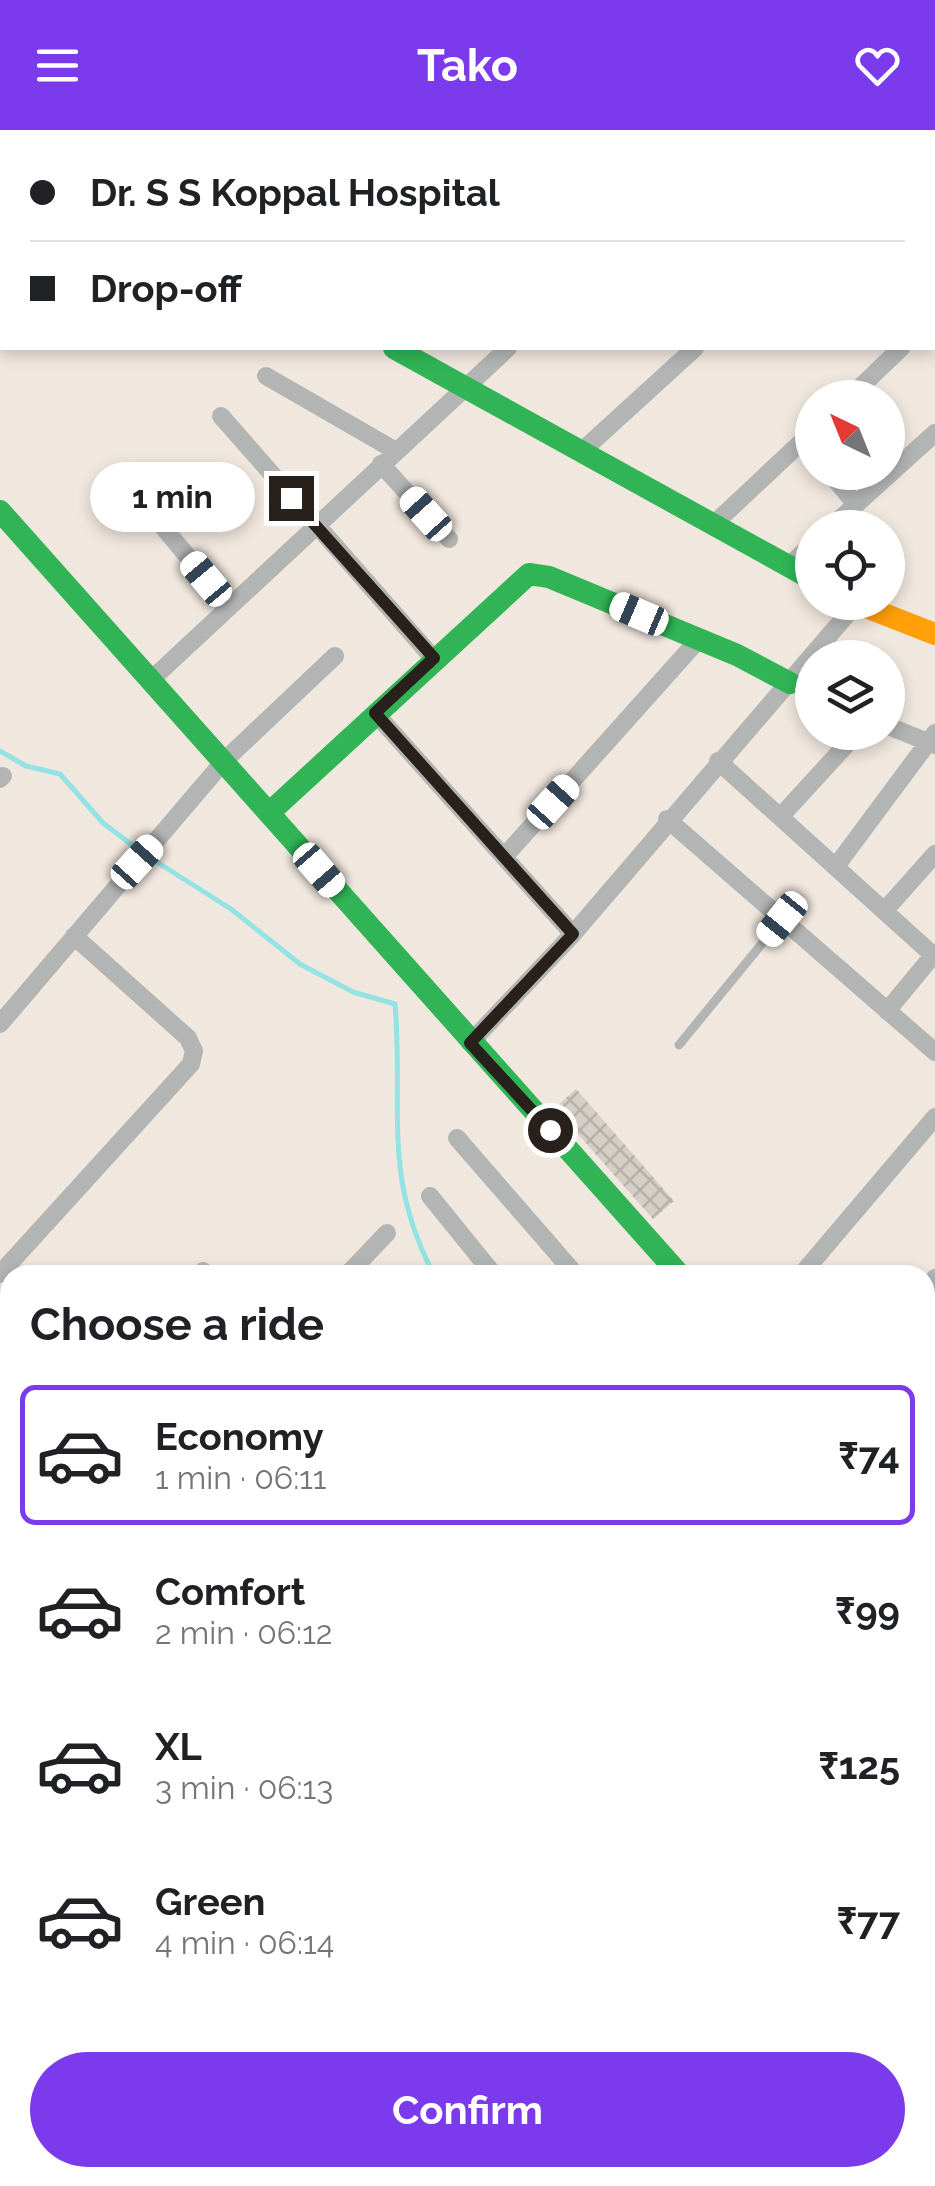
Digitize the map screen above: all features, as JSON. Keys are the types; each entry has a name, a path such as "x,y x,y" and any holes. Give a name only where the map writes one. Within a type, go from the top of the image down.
{"street":[{"path":"397,350 795,569"},
{"path":"152,679 506,350"},
{"path":"582,451 693,350"},
{"path":"867,380 898,350"},
{"path":"266,376 396,450"},
{"path":"221,416 434,658"},
{"path":"848,510 934,436"},
{"path":"715,524 795,454"},
{"path":"382,464 449,539"},
{"path":"844,490 855,503"},
{"path":"138,497 229,606"},
{"path":"0,511 671,1265"},
{"path":"789,566 795,560"},
{"path":"269,812 529,574 550,577 699,639 790,683"},
{"path":"470,1043 573,934 841,620"},
{"path":"899,620 935,634"},
{"path":"504,857 699,639"},
{"path":"0,1024 224,761 335,656"},
{"path":"375,713 573,934"},
{"path":"837,866 933,740 905,731"},
{"path":"782,816 842,750"},
{"path":"718,762 934,954 887,1010"},
{"path":"668,819 935,1052"},
{"path":"886,909 935,854"},
{"path":"8,1265 192,1064 188,1038 74,936"},
{"path":"809,1265 935,1117"},
{"path":"457,1138 567,1265"},
{"path":"430,1196 486,1265"},
{"path":"357,1265 388,1233"}],"lane":[{"path":"679,1045 782,919"}],"building":[{"path":"576,1089 674,1201 653,1219 555,1108"}],"waterway":[{"path":"0,751 26,766 60,774 103,823 140,851"},
{"path":"149,857 231,909 300,964 353,992 395,1004 401,1172 417,1238 429,1265"}],"traffic: fast":[{"path":"398,350 795,570"},
{"path":"0,511 671,1265"},
{"path":"269,813 529,574 549,577 737,655 790,683"}],"traffic: slow":[{"path":"899,620 935,634"}],"route":[{"path":"291,498 434,658 375,713 573,934 470,1043 550,1130"}]}
